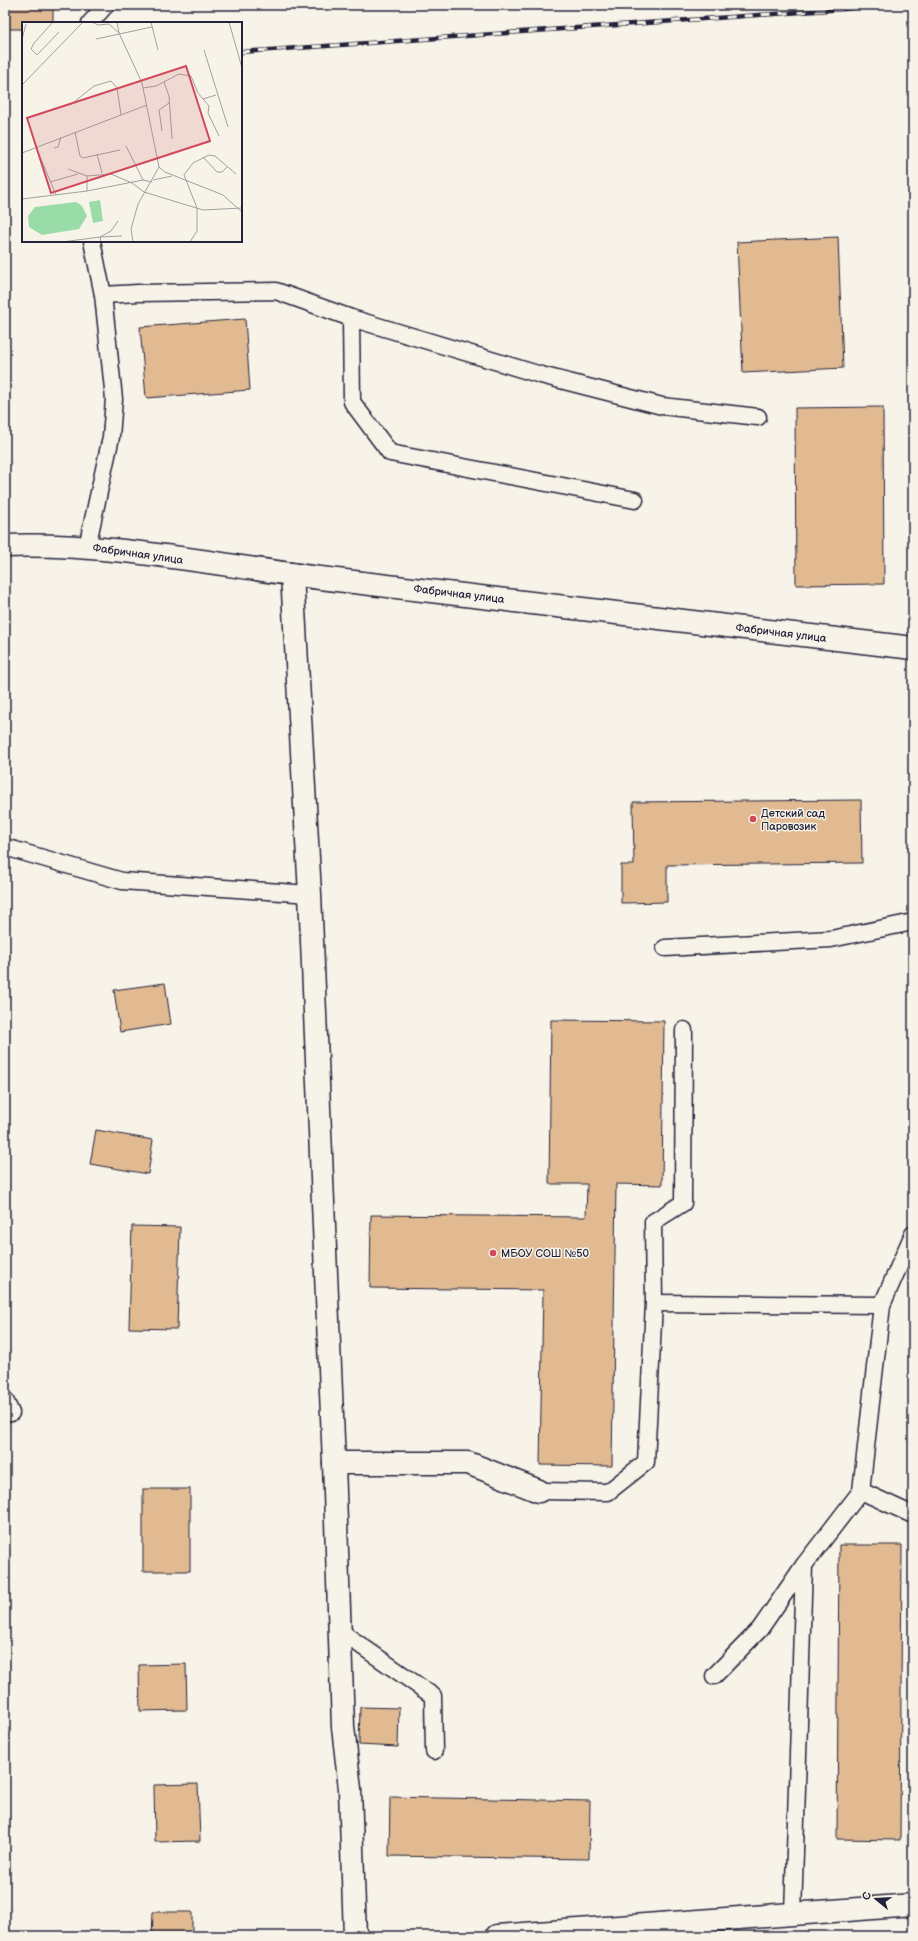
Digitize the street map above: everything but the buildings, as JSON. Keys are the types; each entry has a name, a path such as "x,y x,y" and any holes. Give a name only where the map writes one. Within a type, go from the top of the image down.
{"street":[{"name":"Фабричная улица","path":"5,546 32,545 87,547 292,574 913,648"},
{"path":"292,574 310,894 334,1463 343,1727 350,1788 355,1936"},
{"path":"334,1463 468,1463 539,1491"},
{"path":"497,1936 913,1905"}],"lane":[{"path":"91,22 106,5"},
{"path":"87,547 111,437 114,399 103,295 92,242"},
{"path":"103,295 138,293 276,292 351,318 541,375 662,406 758,417"},
{"path":"351,318 352,402 390,453 635,500"},
{"path":"5,847 122,880 310,894"},
{"path":"665,948 831,939 913,922"},
{"path":"539,1491 608,1492 646,1462 654,1303 653,1222 683,1203 684,1030"},
{"path":"714,1676 760,1629 804,1565 861,1491 882,1305 913,1234"},
{"path":"654,1303 882,1305"},
{"path":"861,1491 913,1515"},
{"path":"793,1914 804,1565"},
{"path":"340,1631 433,1696 434,1751"}],"railway":[{"path":"242,52 843,9 872,5"}],"place":[{"name":"Детский сад Паровозик","path":"753,819"},
{"name":"МБОУ СОШ №50","path":"493,1253"}]}
